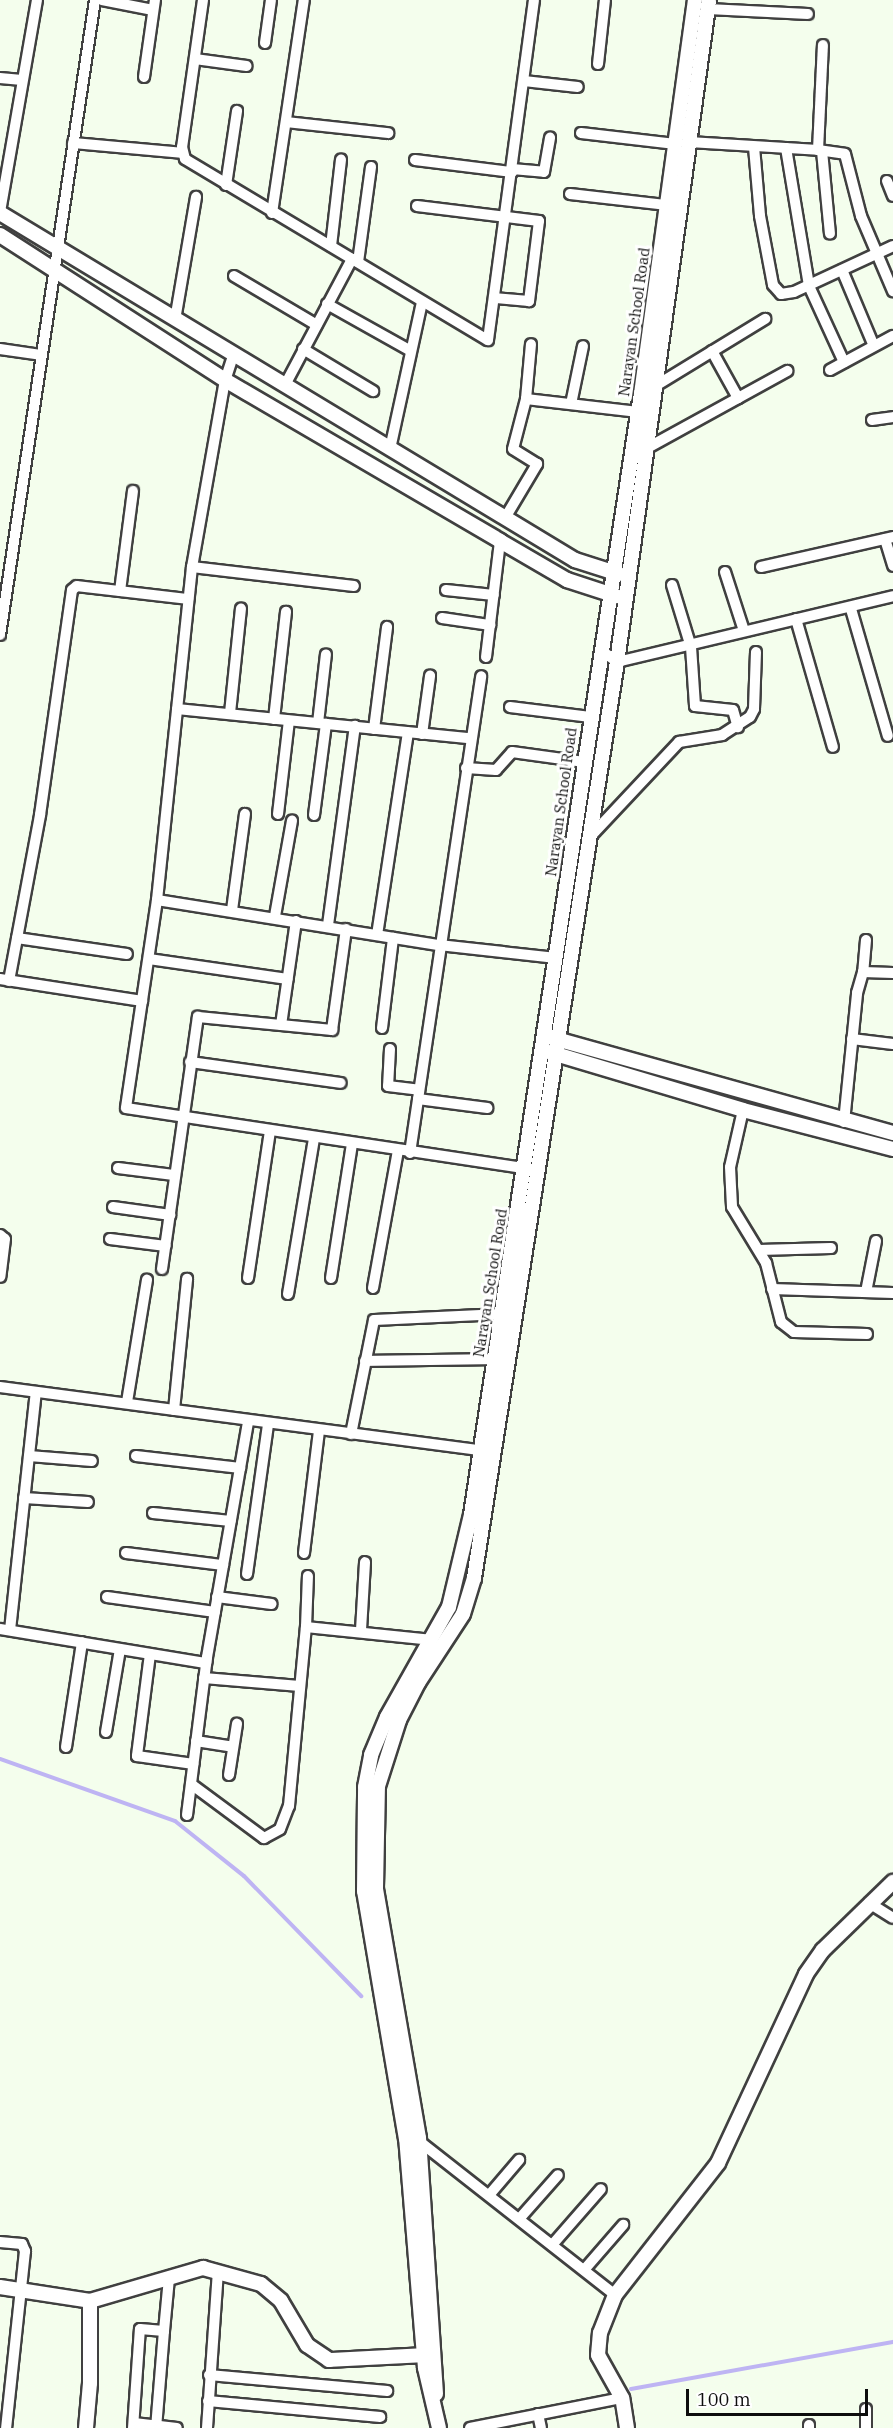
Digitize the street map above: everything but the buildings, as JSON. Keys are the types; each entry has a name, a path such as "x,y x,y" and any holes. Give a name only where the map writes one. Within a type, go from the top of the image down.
{"street":[{"path":"37,0 0,213 57,250 234,353 575,560 612,573 628,575"},
{"path":"0,635 4,584 95,0"},
{"path":"102,0 154,5 144,77"},
{"path":"182,153 203,0"},
{"path":"265,43 271,0"},
{"path":"272,213 304,0"},
{"path":"73,143 182,153 226,185 488,340 496,298 534,0"},
{"path":"598,64 605,0"},
{"name":"Narayan School Road","path":"413,2139 369,1925 363,1819 371,1755 407,1677 432,1640 449,1607 460,1575 487,1451 495,1359 531,1169 550,1038 556,958 590,717 638,412 667,205 682,143 695,0"},
{"path":"808,14 709,4 682,143 657,385 624,597 617,662 587,841 550,1038 844,1122 893,1133"},
{"path":"823,45 820,151 830,234"},
{"path":"195,59 247,66"},
{"path":"0,78 22,80"},
{"path":"524,81 578,87"},
{"path":"226,185 237,111"},
{"path":"286,122 388,133"},
{"path":"581,133 682,143 786,148 846,154 861,216 893,291"},
{"path":"416,160 512,171 544,172 550,138"},
{"path":"754,147 760,216 773,285 781,294 809,286 893,246"},
{"path":"786,148 809,286 844,362"},
{"path":"331,246 341,160"},
{"path":"285,385 327,304 355,260 371,167"},
{"path":"887,181 893,196"},
{"path":"570,194 667,205"},
{"path":"175,320 196,197"},
{"path":"417,206 539,220 529,301 496,298"},
{"path":"1,239 53,269 225,380 567,580 609,595 624,597"},
{"path":"842,270 874,346"},
{"path":"234,276 317,325"},
{"path":"390,449 422,302"},
{"path":"327,304 411,351"},
{"path":"657,385 765,319"},
{"path":"830,370 893,336"},
{"path":"505,518 537,464 513,449 526,399 531,344"},
{"path":"571,404 583,346"},
{"path":"0,349 41,355"},
{"path":"303,349 373,391"},
{"path":"712,351 738,398"},
{"path":"234,353 225,380 192,567 157,900 126,1108 410,1153 531,1169 487,1451 474,1578 463,1614 418,1683 399,1720 378,1786 376,1888 413,2139 437,2369 435,2408"},
{"path":"649,447 787,371"},
{"path":"526,399 638,412"},
{"path":"872,420 893,417"},
{"path":"120,591 133,491"},
{"path":"761,567 889,538 893,566"},
{"path":"486,657 500,541"},
{"path":"192,567 354,586"},
{"path":"725,572 744,631"},
{"path":"672,585 691,647 695,705 733,710 738,727"},
{"path":"142,1001 4,980 17,938 40,815 72,590 77,586 188,599"},
{"path":"446,590 494,595"},
{"path":"601,650 617,662 691,647 744,631 796,619 851,609 893,596"},
{"path":"230,713 242,609"},
{"path":"851,609 888,735"},
{"path":"274,719 286,612"},
{"path":"442,618 490,625"},
{"path":"796,619 833,747"},
{"path":"374,729 387,627"},
{"path":"587,841 679,742 722,735 738,727 754,709 756,652"},
{"path":"314,815 326,654"},
{"path":"423,734 430,676"},
{"path":"410,1153 470,738 482,676"},
{"path":"510,707 590,717"},
{"path":"177,709 470,738"},
{"path":"278,814 289,721"},
{"path":"328,926 355,726"},
{"path":"377,935 408,732"},
{"path":"466,768 496,770 512,752 584,762"},
{"path":"231,910 245,814"},
{"path":"275,916 292,821"},
{"path":"157,900 275,916 439,945 556,958"},
{"path":"281,1025 296,921"},
{"path":"162,1269 181,1116 198,1017 332,1030 346,929"},
{"path":"17,938 127,954"},
{"path":"382,1028 393,938"},
{"path":"844,1122 852,1039 866,940"},
{"path":"149,959 288,979"},
{"path":"863,972 893,973"},
{"path":"852,1039 893,1044"},
{"path":"390,1049 388,1086 418,1095 487,1108"},
{"path":"548,1052 743,1110 893,1149"},
{"path":"190,1062 341,1083"},
{"path":"743,1110 730,1167 729,1189 732,1207 759,1250 786,1330 867,1334"},
{"path":"248,1278 270,1131"},
{"path":"288,1294 314,1138"},
{"path":"331,1278 352,1144"},
{"path":"373,1288 398,1151"},
{"path":"118,1168 174,1175"},
{"path":"113,1208 170,1215"},
{"path":"0,1235 5,1239 0,1277"},
{"path":"110,1239 166,1246"},
{"path":"866,1292 876,1240"},
{"path":"759,1250 831,1248"},
{"path":"174,1410 187,1279"},
{"path":"127,1402 147,1280"},
{"path":"772,1288 893,1293"},
{"path":"351,1434 372,1322 377,1318 502,1314"},
{"path":"365,1361 495,1359"},
{"path":"0,1387 127,1402 248,1422 487,1451"},
{"path":"36,1392 5,1629 206,1663 248,1422"},
{"path":"247,1574 268,1424"},
{"path":"304,1553 319,1430"},
{"path":"29,1456 92,1461"},
{"path":"136,1456 240,1468"},
{"path":"24,1497 88,1502"},
{"path":"153,1513 231,1521"},
{"path":"126,1553 223,1565"},
{"path":"361,1630 365,1562"},
{"path":"190,1784 264,1838 280,1829 288,1806 306,1627 308,1576"},
{"path":"107,1596 215,1612"},
{"path":"217,1598 273,1604"},
{"path":"449,1607 463,1614"},
{"path":"306,1627 361,1630 432,1640"},
{"path":"66,1747 82,1642"},
{"path":"106,1732 120,1649"},
{"path":"150,1654 137,1756 193,1764"},
{"path":"187,1815 207,1656"},
{"path":"204,1678 300,1686"},
{"path":"229,1775 237,1724"},
{"path":"196,1741 233,1747"},
{"path":"627,2428 622,2398 598,2355 600,2332 615,2295 718,2163 806,1974 869,1902 893,1882"},
{"path":"869,1902 893,1918"},
{"path":"413,2139 490,2194 615,2295"},
{"path":"413,2139 424,2355 439,2428"},
{"path":"490,2194 519,2160"},
{"path":"520,2218 558,2175"},
{"path":"552,2245 601,2189"},
{"path":"584,2270 622,2225"},
{"path":"0,2242 24,2247 6,2428"},
{"path":"0,2287 90,2301 203,2268 261,2284 281,2301 307,2345 328,2360 424,2355"},
{"path":"207,2428 218,2272"},
{"path":"156,2427 169,2278"},
{"path":"86,2428 90,2301"},
{"path":"164,2331 140,2329 133,2426 177,2428"},
{"path":"209,2375 387,2391"},
{"path":"470,2428 622,2398"},
{"path":"208,2401 380,2417"},
{"path":"866,2409 866,2428"},
{"path":"538,2414 541,2428"}],"waterway":[{"path":"0,1759 175,1821 244,1876 361,1996"},
{"path":"631,2389 893,2342"}]}
